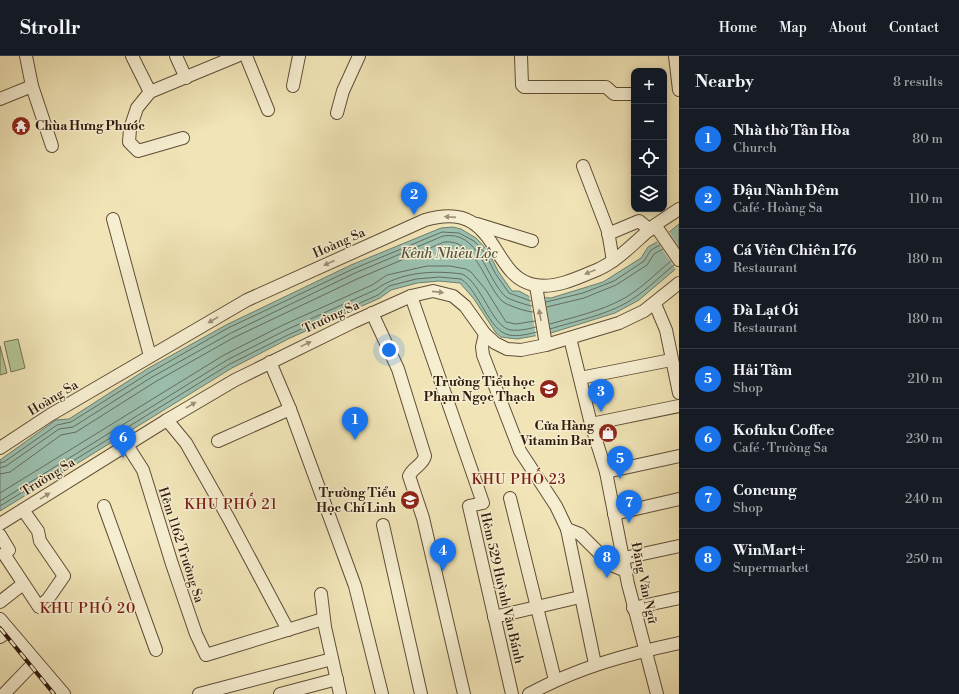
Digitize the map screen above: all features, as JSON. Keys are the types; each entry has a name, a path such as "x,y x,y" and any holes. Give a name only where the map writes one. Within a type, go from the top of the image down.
{"street":[{"path":"26,56 32,86 52,146"},
{"path":"132,56 150,92"},
{"path":"176,56 186,78"},
{"path":"183,138 138,151 128,142 136,108 150,92 237,56"},
{"path":"246,56 268,110"},
{"path":"292,86 299,56"},
{"path":"337,113 343,91 359,56"},
{"path":"521,56 522,84 524,87 606,87 614,94 631,94"},
{"path":"675,56 679,90"},
{"path":"0,99 32,86"},
{"path":"583,166 608,234 613,261"},
{"path":"536,290 562,283 601,268 655,230 679,209"},
{"name":"Hoàng Sa","path":"0,448 50,415 247,300 425,220 447,216 472,222 532,241"},
{"path":"113,219 150,356"},
{"path":"608,234 639,221 655,230 679,260"},
{"path":"472,222 490,240 511,271 536,290 545,340"},
{"name":"Trường Sa","path":"0,524 222,387 270,362 411,296 433,291 452,296 465,306 485,334 495,344 507,349 521,350 545,340 570,338 619,323 655,304 677,287"},
{"name":"Hẻm 529 Huỳnh Văn Bánh","path":"411,296 483,503 469,506 512,694"},
{"path":"655,304 666,330 671,360 679,392"},
{"path":"372,313 398,369 425,456 424,461 410,472 410,479 423,518 464,694"},
{"path":"485,334 482,347 483,354 520,451 556,506 567,529 595,664"},
{"name":"Đặng Văn Ngữ","path":"570,338 591,424 606,472 634,608 657,694"},
{"path":"580,378 671,360"},
{"path":"270,362 290,409 355,586 382,694"},
{"path":"591,424 679,406"},
{"path":"218,441 290,409"},
{"path":"167,420 186,443 194,456 230,519 288,630 324,619"},
{"name":"Hẻm 1162 Trường Sa","path":"127,445 143,470 177,579 196,634 206,655 288,630"},
{"path":"606,472 679,456"},
{"path":"510,498 554,680"},
{"path":"614,514 679,500"},
{"path":"104,506 156,650"},
{"path":"0,535 9,550 4,554 39,607 48,599 64,576 40,541 38,531 23,510"},
{"path":"383,525 421,694"},
{"path":"567,529 580,534 611,565 626,571"},
{"path":"624,558 679,546"},
{"path":"0,602 23,584"},
{"path":"321,594 324,619 340,694"},
{"name":"Hẻm 529 Huỳnh Văn Bánh","path":"494,617 580,597"},
{"path":"634,608 679,598"},
{"path":"0,619 64,694"},
{"path":"529,694 554,680 595,664 644,650 679,643"},
{"path":"199,694 332,659"},
{"path":"4,694 29,668"},
{"path":"286,693 337,679"}],"green space":[{"path":"18,339 25,368 11,372 4,342"},
{"path":"0,346 7,373 0,375"}],"water":[{"name":"Kênh Nhiêu Lộc","path":"679,224 679,266 639,300 615,313 551,333 517,339 501,337 496,333 474,299 460,283 439,281 417,283 391,290 380,298 290,338 232,368 0,511 0,460 56,420 69,419 147,369 226,325 351,265 441,228 453,227 461,229 476,238 488,251 498,271 512,291 519,291 530,297 551,298 603,282 641,258 648,247 657,242"}],"pier":[{"path":"668,230 679,247 679,268 676,270 656,240"},
{"path":"529,295 545,296 551,334 536,337"}],"railway":[{"path":"0,628 54,694"}],"place":[{"name":"Chùa Hưng Phước","path":"21,126"},
{"name":"Đậu Nành Đêm","path":"414,215"},
{"name":"Trường Tiểu học Phạm Ngọc Thạch","path":"549,389"},
{"name":"Cá Viên Chiên 176","path":"601,412"},
{"name":"Cửa Hàng Vitamin Bar","path":"608,433"},
{"name":"Nhà thờ Tân Hòa","path":"355,440"},
{"name":"Kofuku Coffee","path":"123,458"},
{"name":"Hải Tâm","path":"620,479"},
{"name":"Trường Tiểu Học Chí Linh","path":"410,500"},
{"name":"Concung","path":"629,523"},
{"name":"Đà Lạt Ơi","path":"443,571"},
{"name":"WinMart+","path":"607,578"}],"district":[{"name":"KHU PHỐ 23","path":"519,480"},
{"name":"KHU PHỐ 21","path":"231,505"},
{"name":"KHU PHỐ 20","path":"88,609"}]}
